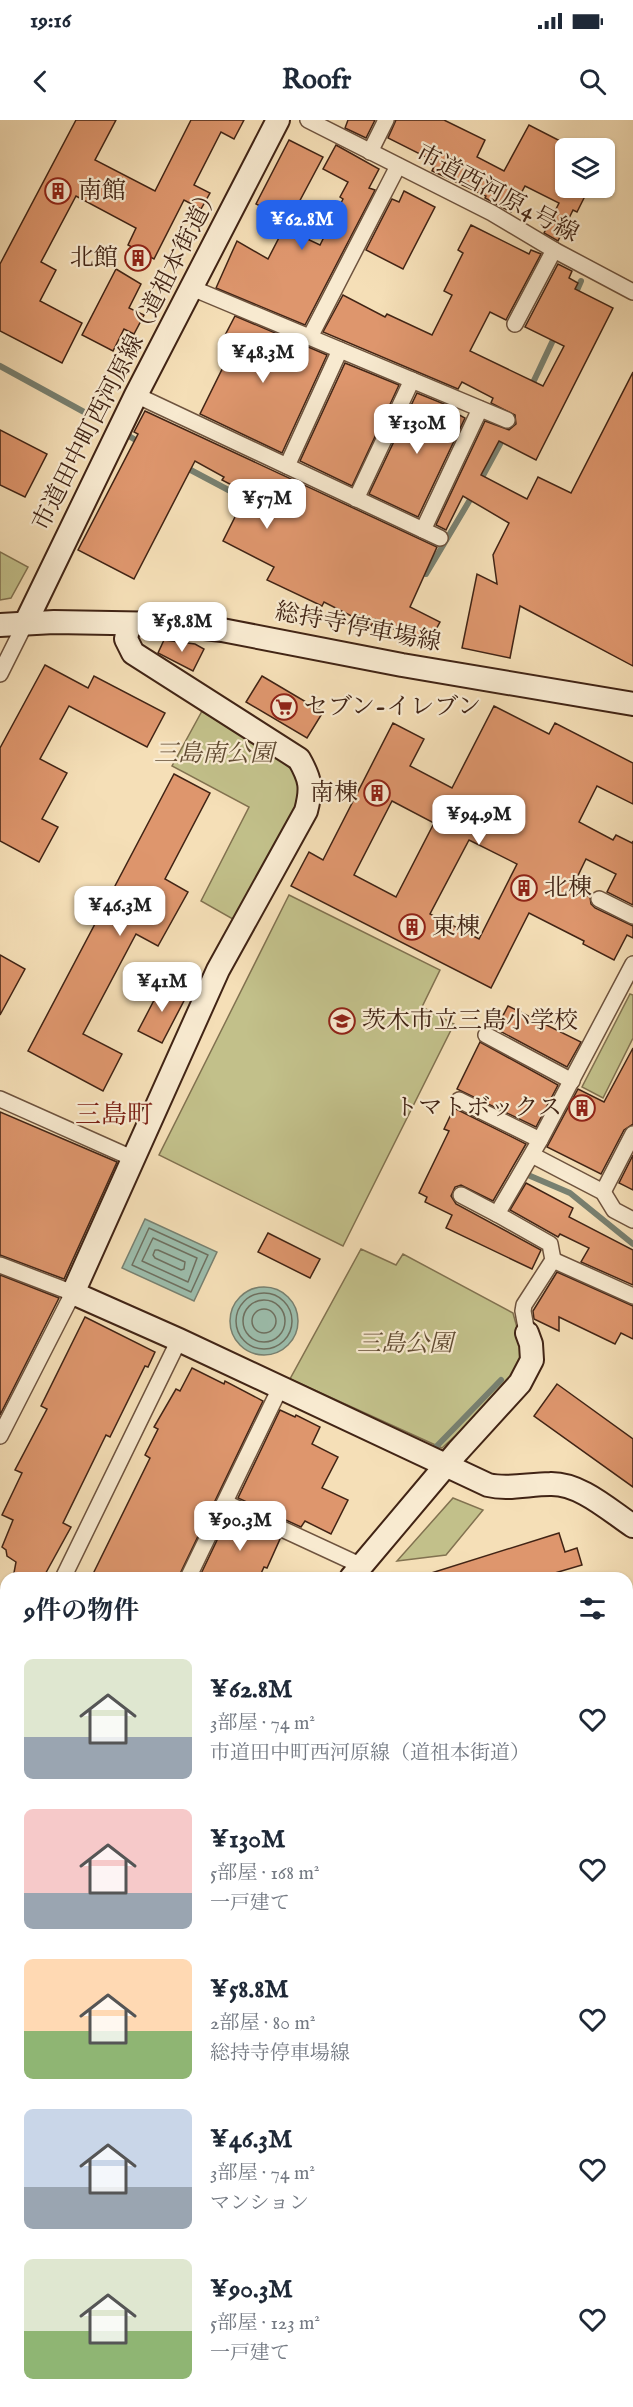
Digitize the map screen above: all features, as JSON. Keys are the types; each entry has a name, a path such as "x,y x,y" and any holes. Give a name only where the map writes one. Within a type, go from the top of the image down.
{"street":[{"name":"市道田中町西河原線（道祖本街道）","path":"26,622 136,395 278,120"},
{"name":"市道西河原4号線","path":"308,120 492,213 554,250 633,292"},
{"path":"370,152 386,120"},
{"path":"310,338 398,166"},
{"path":"515,324 554,250"},
{"path":"192,288 507,420"},
{"path":"287,466 340,350"},
{"path":"356,499 412,380"},
{"path":"136,395 440,538"},
{"path":"423,530 480,409"},
{"path":"0,674 26,622"},
{"name":"総持寺停車場線","path":"0,625 26,622 169,624 222,630 402,665 633,704"},
{"path":"0,1436 73,1293 218,970 306,811 311,791 308,774 299,759 133,653 126,639 129,624"},
{"path":"599,899 633,916"},
{"path":"497,1214 520,1171 532,1155 633,964"},
{"path":"486,1035 572,1081"},
{"path":"0,1099 132,1158"},
{"path":"459,1100 540,1140"},
{"path":"603,1192 633,1134"},
{"path":"532,1155 603,1192 614,1210 633,1220"},
{"path":"226,1503 357,1572 448,1466 458,1451 524,1377 532,1360 532,1353 523,1311 524,1305 553,1260 550,1244 461,1195"},
{"path":"553,1260 633,1296"},
{"path":"0,1265 73,1293 179,1340 488,1485 500,1488 553,1483 572,1487 633,1526"},
{"path":"66,1572 179,1340"},
{"path":"191,1572 280,1388"}],"green space":[{"path":"0,552 28,567 11,598 0,600"},
{"name":"三島南公園","path":"202,711 282,761 293,771 303,793 238,922 201,901 249,807 172,766"},
{"path":"289,895 440,970 422,1007 454,1024 343,1246 159,1155"},
{"path":"630,994 633,995 633,1038 603,1098 582,1087"},
{"name":"三島公園","path":"361,1249 396,1265 403,1254 513,1313 521,1348 517,1366 510,1379 489,1405 442,1448 290,1379"},
{"path":"453,1498 483,1510 446,1555 397,1561"}],"water":[{"path":"145,1219 217,1252 194,1301 122,1268"},
{"path":"257,1287 271,1287 283,1292 293,1302 298,1321 293,1340 283,1350 271,1355 257,1355 245,1350 235,1340 230,1328 230,1314 235,1302 245,1292"}],"building":[{"path":"76,120 116,120 95,160 155,191 191,120 244,120 234,139 221,132 194,185 210,193 201,209 184,200 154,259 128,245 136,228 76,196 41,262 56,270 40,301 82,323 62,363 0,331 0,264"},
{"path":"348,120 375,120 366,138 345,128"},
{"path":"396,120 444,120 485,140 477,157 504,171 529,125 555,138 555,198 584,198 577,212 573,210 558,241 544,233 559,203 525,186 511,212 485,198 486,196 432,171 436,162 388,138"},
{"path":"289,140 323,157 289,221 256,204"},
{"path":"336,145 379,169 369,188 375,190 305,325 216,288 237,241 268,259 284,228 320,245 343,199 340,197 348,182 323,169"},
{"path":"404,191 435,207 403,269 366,250 392,199 399,202"},
{"path":"471,225 529,254 531,250 541,254 506,320 490,312 470,351 543,386 564,346 525,327 558,264 572,271 569,278 578,283 575,289 613,308 536,460 499,441 481,475 527,499 538,477 571,493 633,372 633,666 520,606 510,658 462,648 477,574 497,584 493,555 509,523 463,496 446,530 436,525 485,421 509,430 516,424 515,415 491,403 493,398 462,382 458,389 323,332 343,295 385,317 387,314 432,335 452,295 444,291 463,253 458,250"},
{"path":"116,269 141,284 129,308 144,315 134,334 124,329 113,351 82,335"},
{"path":"235,316 327,355 282,453 200,414 232,349 221,343"},
{"path":"345,363 399,385 352,486 300,461"},
{"path":"417,393 449,406 448,409 465,418 418,517 369,494"},
{"path":"145,411 437,547 410,607 440,622 429,642 401,638 403,634 375,619 371,626 324,602 322,606 267,580 274,567 223,541 247,493 222,480 224,477 195,461 134,579 78,550 138,434 134,432"},
{"path":"0,430 47,454 25,497 0,485"},
{"path":"164,640 195,644 204,649 193,671 158,653"},
{"path":"45,665 88,688 94,676 165,713 147,747 69,706 40,759 67,773 42,819 58,827 39,862 0,841 0,748"},
{"name":"セブン-イレブン","path":"262,676 323,712 307,738 246,702"},
{"path":"494,706 549,734 555,723 633,763 633,804 597,786 579,822 613,840 616,835 632,843 633,841 633,905 607,892 616,874 586,859 572,888 590,897 591,904 595,908 633,926 633,938 627,935 614,960 583,944 584,941 529,913 491,988 291,886 309,852 323,860 393,723 424,739 410,766 452,788","holes":["392,801 434,823 396,897 354,875","469,840 517,864 479,939 430,914"]},
{"path":"174,774 210,793 165,879 188,892 158,946 136,934 83,1034 122,1054 103,1091 28,1051"},
{"path":"0,955 25,969 0,1015"},
{"path":"163,983 187,995 162,1043 138,1031"},
{"path":"508,1006 581,1042 567,1067 496,1029"},
{"path":"480,1042 558,1085 536,1127 457,1089"},
{"path":"633,1048 633,1124 624,1130 601,1174 547,1147 578,1089 604,1102"},
{"path":"454,1108 526,1144 493,1201 461,1185 455,1187 451,1196 456,1204 541,1250 532,1269 446,1228 452,1215 425,1202 427,1197 419,1193 449,1131 444,1129"},
{"path":"0,1112 117,1162 64,1279 0,1255"},
{"path":"633,1155 633,1190 619,1183"},
{"path":"526,1183 573,1208 569,1217 633,1250 633,1285 581,1262 589,1248 560,1234 558,1237 510,1210"},
{"path":"268,1233 320,1259 310,1278 258,1252"},
{"path":"557,1272 633,1306 633,1339 621,1333 615,1344 559,1317 559,1331 534,1319 533,1311"},
{"path":"0,1275 59,1298 0,1415"},
{"path":"85,1317 155,1352 148,1367 145,1366 110,1437 106,1435 63,1523 71,1527 46,1572 14,1572 16,1562 7,1556 6,1550 2,1547 13,1520 2,1515 22,1473 15,1470 47,1409 41,1406"},
{"path":"192,1368 224,1384 225,1381 263,1401 181,1572 94,1572 150,1458 145,1455 158,1429 154,1427 176,1389 180,1391"},
{"path":"557,1384 633,1439 633,1487 534,1416"},
{"path":"280,1410 320,1427 312,1444 338,1457 322,1488 348,1500 331,1534 305,1521 301,1527 238,1498"},
{"path":"229,1515 280,1539 267,1568 264,1567 262,1572 202,1572"},
{"path":"559,1533 565,1552 577,1548 582,1565 558,1572 434,1572"}],"waterway":[{"path":"574,297 581,281"},
{"path":"530,389 555,336"},
{"path":"0,366 95,418"},
{"path":"480,481 518,411"},
{"path":"129,436 142,444"},
{"path":"185,467 251,502"},
{"path":"420,571 426,574 474,493"},
{"path":"528,1175 570,1193 633,1244"},
{"path":"434,1449 501,1380"}],"place":[{"name":"南館","path":"58,191"},
{"name":"北館","path":"138,258"},
{"name":"セブン-イレブン","path":"284,707"},
{"name":"南棟","path":"377,793"},
{"name":"北棟","path":"524,888"},
{"name":"東棟","path":"412,927"},
{"name":"茨木市立三島小学校","path":"342,1021"},
{"name":"トマトボックス","path":"582,1108"}],"district":[{"name":"三島町","path":"114,1115"}]}
